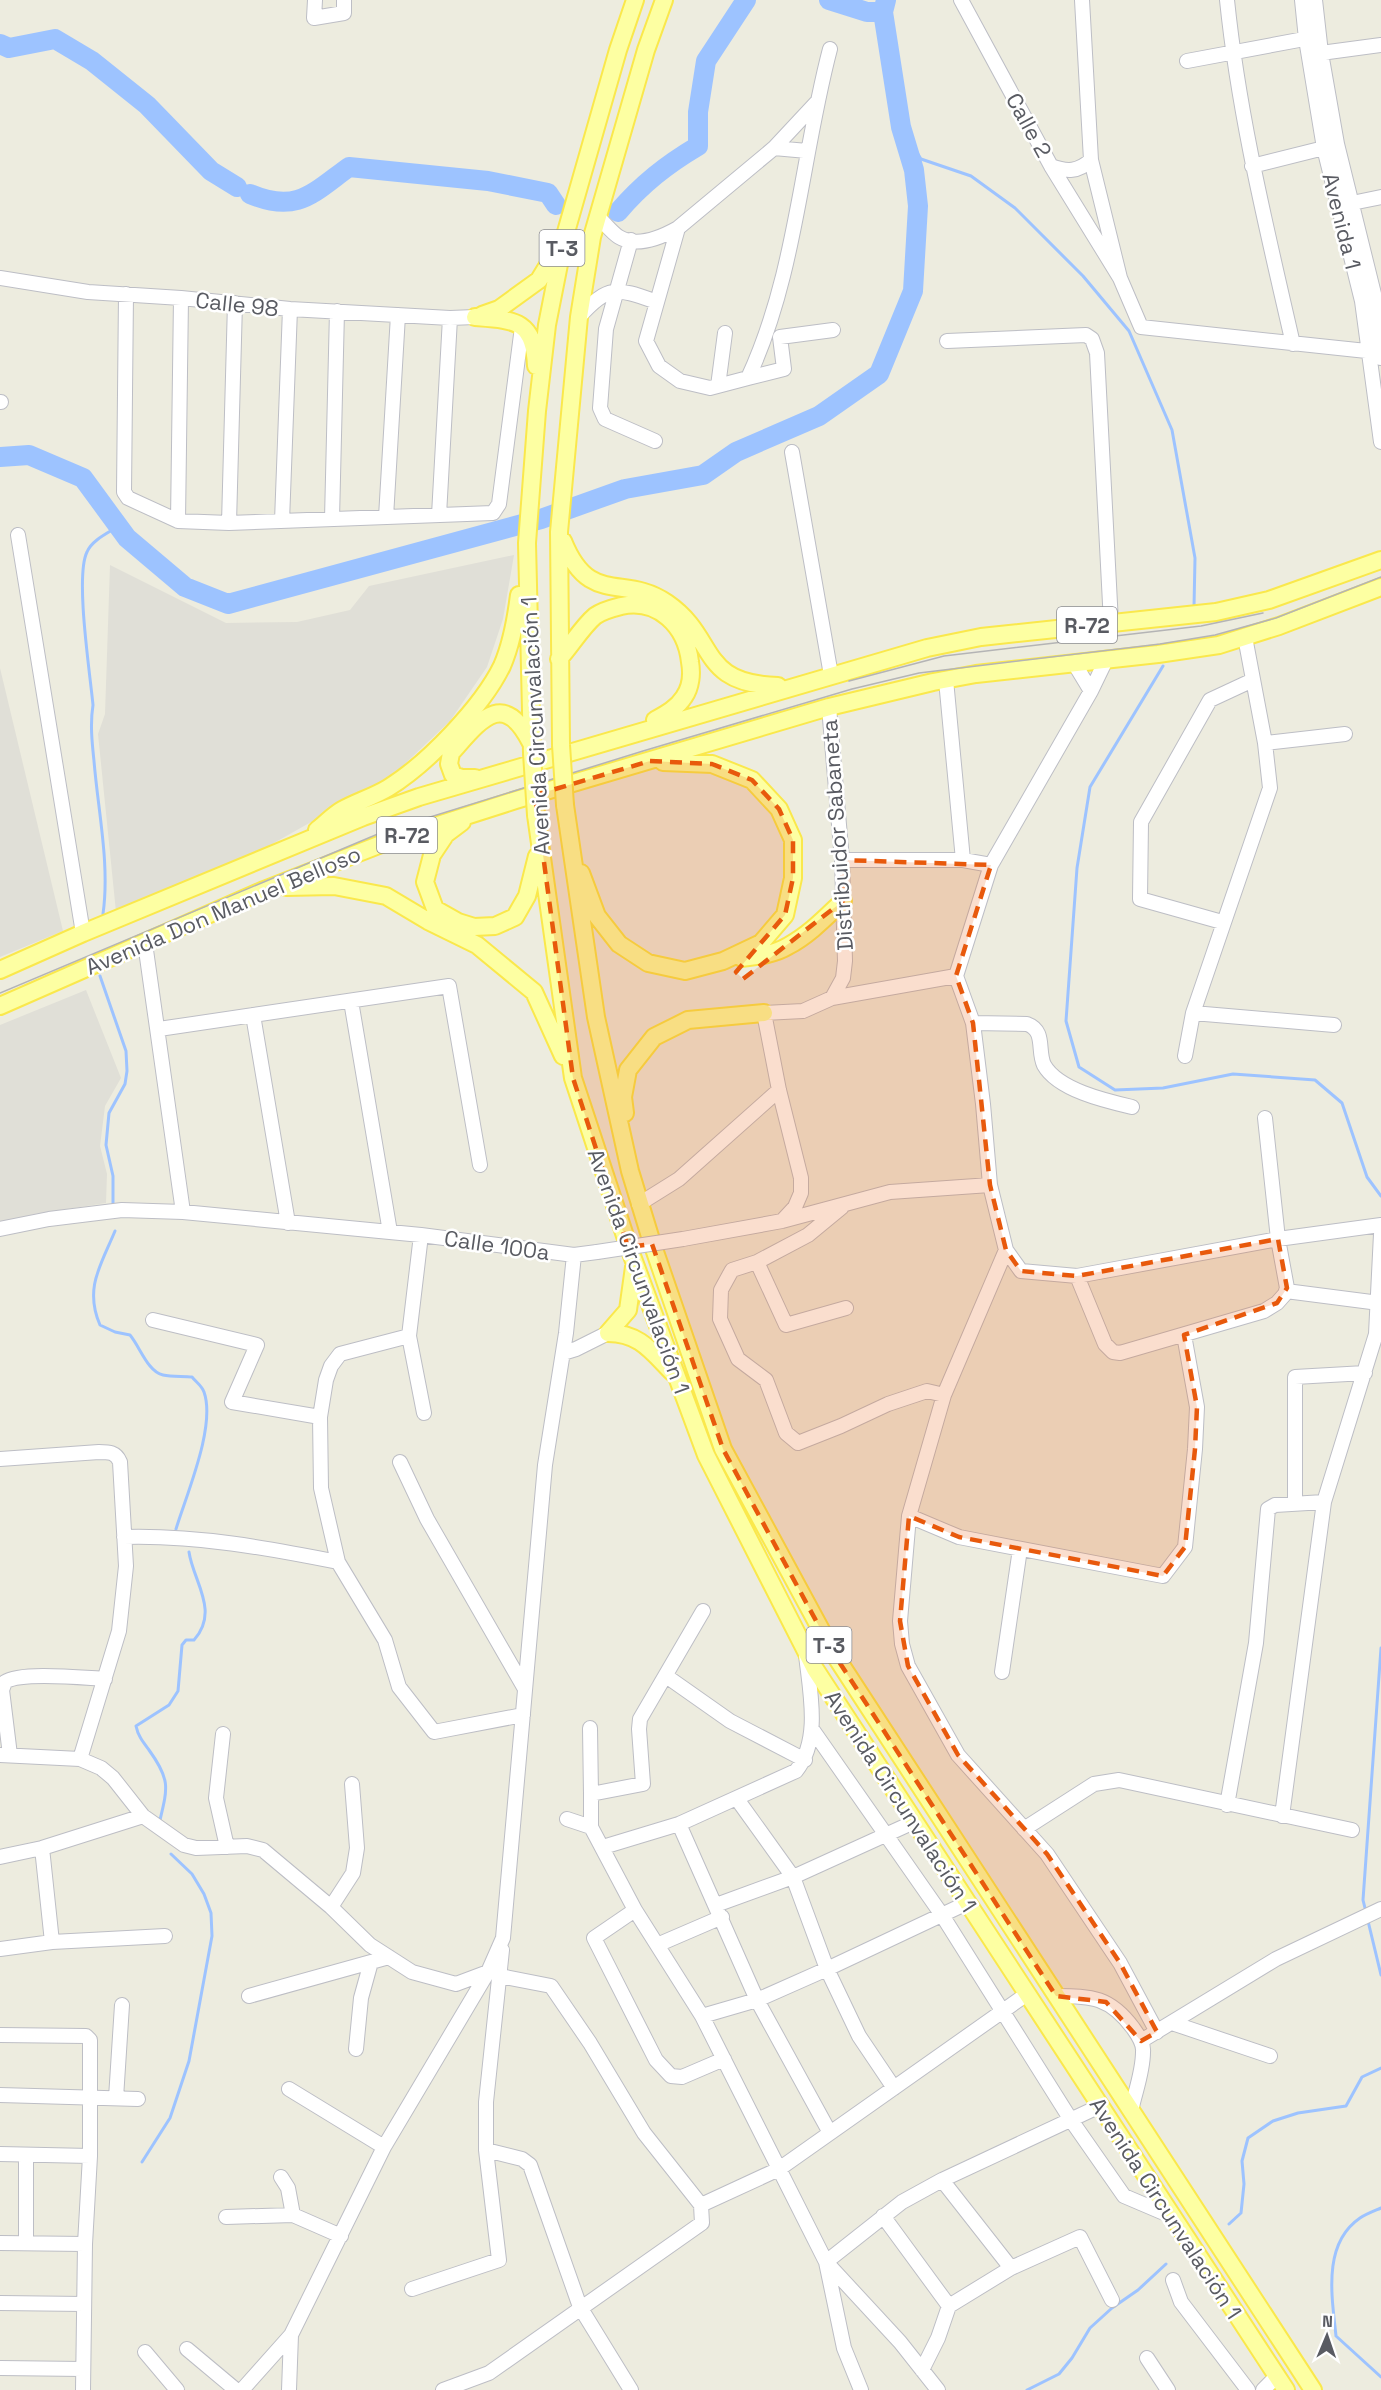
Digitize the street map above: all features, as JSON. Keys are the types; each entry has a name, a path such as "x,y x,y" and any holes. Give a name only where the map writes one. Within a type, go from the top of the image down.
{"main road":[{"name":"Avenida Circunvalación 1","path":"635,0 618,50 564,239 548,325 537,411 529,505 527,543 531,748 536,815 573,1078 635,1264 706,1455 805,1651 914,1822 1281,2383"},
{"name":"Avenida Circunvalación 1","path":"664,0 646,50 592,237 579,317 560,532 559,659 565,805 596,1017 630,1171 639,1204 723,1449 834,1654 1313,2390"},
{"path":"475,317 499,309 539,280 564,239"},
{"path":"475,317 505,320 522,327 532,336 535,348 537,411"},
{"path":"560,532 571,561 580,572 593,581 609,587 654,595 667,603 692,626 711,659 722,670 743,682 791,687"},
{"path":"303,842 341,811 387,789 417,767 457,727 490,688 503,663 515,626 527,543"},
{"name":"R-72","path":"791,687 927,648 981,637 1216,612 1269,600 1381,560"},
{"name":"R-72","path":"829,707 976,674 1209,646 1279,627 1381,587"},
{"path":"559,659 596,616 613,608 631,604 647,605 678,626 685,637 692,674 685,696 669,713 621,736"},
{"name":"Avenida Don Manuel Belloso","path":"0,970 83,933 363,817 479,778 791,687"},
{"name":"Avenida Don Manuel Belloso","path":"0,1006 264,890 394,839 829,707"},
{"path":"479,778 462,778 453,774 449,758 482,718 494,712 505,713 513,717 524,729 531,748"},
{"path":"650,761 712,764 752,780 779,809 793,840 794,878 785,915 761,943 723,961"},
{"path":"472,814 446,834 432,855 425,882 435,909 458,922 474,927 495,926 515,917 527,896 539,846"},
{"path":"569,840 597,916 619,944 648,963 685,972 723,961 767,954 788,947 843,901"},
{"path":"264,890 294,886 334,886 386,896 428,921 477,945 534,992 573,1078"},
{"path":"630,1171 623,1097 627,1070 654,1037 688,1020 764,1012"},
{"path":"608,1333 628,1310 635,1264"},
{"path":"608,1333 625,1333 637,1340 677,1378"}],"street":[{"path":"315,0 314,18 344,14 344,0"},
{"name":"Calle 2","path":"961,0 1051,166 1063,170 1083,167 1091,160 1082,0"},
{"path":"1227,0 1233,52 1252,166 1293,344"},
{"name":"Avenida 1","path":"1302,0 1312,38 1330,146 1355,245 1362,301 1378,353 1381,442"},
{"path":"1315,0 1312,38 1321,53 1330,146 1352,203 1355,245"},
{"path":"1187,61 1312,38"},
{"path":"1321,53 1381,45"},
{"path":"747,378 773,336 816,103 830,49"},
{"path":"598,217 620,238 648,240 662,237 678,228 774,148 816,103"},
{"path":"1252,166 1330,146"},
{"path":"774,148 807,151"},
{"path":"1091,160 1120,279"},
{"path":"1051,166 1120,279 1141,327 1378,353"},
{"path":"1352,203 1381,196"},
{"path":"678,228 646,341 659,366 680,381 710,388 784,369 773,336"},
{"path":"632,240 606,329 600,408 605,419 654,441"},
{"name":"Calle 98","path":"0,278 88,292 181,298 290,309 450,318 475,317"},
{"path":"579,317 595,299 617,291 657,302"},
{"path":"126,294 124,492 128,498 178,521 229,523 493,513 499,504 522,327"},
{"path":"178,521 181,298"},
{"path":"229,523 235,303"},
{"path":"282,520 290,309"},
{"path":"332,519 337,311"},
{"path":"386,517 398,315"},
{"path":"439,514 450,318"},
{"path":"773,336 833,330"},
{"path":"718,386 725,333"},
{"path":"947,341 1086,335 1092,339 1097,353 1111,623"},
{"path":"792,452 831,675"},
{"path":"18,536 83,933"},
{"path":"1185,1056 1193,1013 1222,922 1270,788 1265,743 1245,637"},
{"path":"1106,660 1091,691 991,865 956,976 973,1023 990,1185 1006,1250 1021,1271 1077,1276 1278,1239 1381,1225"},
{"path":"1074,663 1091,691"},
{"path":"946,680 963,860"},
{"path":"1222,922 1140,898 1141,822 1210,700 1253,680"},
{"name":"Distribuidor Sabaneta","path":"829,707 842,860 845,961 843,978 832,998"},
{"path":"1265,743 1345,734"},
{"path":"842,860 963,860 991,865"},
{"path":"145,943 159,1029 183,1212"},
{"path":"782,1221 795,1207 801,1193 801,1178 779,1090 764,1012 803,1011 832,998 956,976"},
{"path":"159,1029 449,986 480,1165"},
{"path":"351,1001 390,1232"},
{"path":"1193,1013 1334,1025"},
{"path":"253,1015 288,1223"},
{"path":"973,1023 1032,1026 1038,1033 1044,1065 1064,1084 1102,1100 1132,1107"},
{"path":"639,1204 679,1179 779,1090"},
{"path":"1077,1276 1105,1344 1113,1352 1120,1353 1264,1311 1277,1303 1286,1291 1287,1275 1278,1239 1265,1118"},
{"name":"Calle 100a","path":"0,1229 49,1219 122,1210 183,1212 421,1235 573,1255 683,1239 782,1221 890,1192 990,1185"},
{"path":"846,1204 807,1235 757,1262 732,1270 721,1290 720,1319 738,1359 766,1380 786,1433 798,1443 888,1404 927,1391 944,1395"},
{"path":"1282,1816 1324,1502 1376,1334 1381,1234"},
{"path":"421,1235 409,1336 424,1413"},
{"path":"1006,1250 944,1395 909,1516 900,1621 902,1644 908,1666 958,1755 1047,1854 1120,1963 1157,2032"},
{"path":"412,2289 499,2260 486,2150 486,2102 494,1974 503,1938 545,1465 563,1353 573,1255"},
{"path":"757,1262 786,1325 846,1308"},
{"path":"1286,1291 1379,1303"},
{"path":"153,1320 257,1345 232,1402 320,1417"},
{"path":"563,1353 608,1333"},
{"path":"909,1516 959,1537 1163,1576 1185,1547 1197,1407 1184,1335"},
{"path":"409,1336 340,1354 331,1366 326,1380 320,1417 321,1488 338,1562 385,1640 399,1687 434,1732 523,1715"},
{"path":"1295,1504 1295,1377 1365,1373"},
{"path":"0,1459 99,1452 112,1453 120,1462 126,1566 119,1631 80,1759"},
{"path":"400,1462 427,1519 525,1689"},
{"path":"1227,1805 1256,1643 1268,1509 1275,1505 1324,1502"},
{"path":"124,1536 168,1535 281,1551 338,1562"},
{"path":"1002,1672 1020,1549"},
{"path":"591,1794 643,1784 640,1719 703,1611"},
{"path":"603,1847 679,1824 796,1771 805,1760 812,1730 805,1651"},
{"path":"105,1679 50,1676 15,1678 5,1682 2,1690 5,1755 80,1759 101,1768 113,1778 143,1816 184,1845 196,1848 247,1846 263,1850 331,1907 370,1945 412,1972 456,1984 494,1974 551,1986 590,2043 644,2133 701,2205 702,2223 489,2373 443,2390"},
{"path":"666,1676 730,1721 805,1760"},
{"path":"590,1728 591,1827 635,1910 702,2016 826,2262 844,2348 861,2390"},
{"path":"812,1730 942,1915 1071,2121 1124,2196 1171,2216"},
{"path":"223,1734 216,1798 227,1847"},
{"path":"1024,1829 1094,1784 1119,1780 1352,1830"},
{"path":"331,1907 353,1873 357,1848 352,1784"},
{"path":"737,1799 794,1877 827,1969 859,2036 894,2088"},
{"path":"0,1857 42,1848 143,1816"},
{"path":"567,1819 591,1827"},
{"path":"657,1944 719,1911 914,1822"},
{"path":"679,1824 757,2000 830,2133"},
{"path":"42,1848 52,1942"},
{"path":"702,2016 757,2000 967,1903"},
{"path":"635,1910 594,1938 656,2060 671,2076 682,2077 724,2059"},
{"path":"1141,2041 1276,1959 1376,1912"},
{"path":"0,1949 52,1942 165,1936"},
{"path":"249,1996 388,1957"},
{"path":"356,2049 362,1998 370,1962"},
{"path":"242,2390 291,2335 384,2147 494,1974"},
{"path":"701,2205 779,2169 1026,1994"},
{"path":"1056,1996 1083,1996 1106,2002 1118,2011 1141,2041 1144,2054 1131,2111"},
{"path":"116,2098 122,2005"},
{"path":"1172,2023 1269,2056"},
{"path":"0,2035 88,2037 90,2156 85,2244 83,2390"},
{"path":"289,2089 384,2147"},
{"path":"0,2095 138,2099"},
{"path":"826,2262 902,2202 942,2180 1100,2106"},
{"path":"486,2150 522,2159 530,2165 580,2307 631,2390"},
{"path":"0,2154 90,2156"},
{"path":"26,2155 26,2243"},
{"path":"281,2176 288,2188 293,2215"},
{"path":"942,2180 1011,2268"},
{"path":"226,2217 293,2215 341,2236"},
{"path":"884,2216 949,2306"},
{"path":"922,2370 938,2338 949,2306 1011,2268 1080,2237 1112,2300"},
{"path":"0,2242 85,2244"},
{"path":"826,2262 900,2342 939,2390"},
{"path":"1173,2280 1181,2302 1248,2390"},
{"path":"0,2303 84,2304"},
{"path":"289,2390 291,2335"},
{"path":"187,2349 236,2390"},
{"path":"145,2352 177,2390"},
{"path":"1147,2358 1168,2390"},
{"path":"0,2368 83,2369"},
{"path":"1263,2390 1281,2383"}],"highlighted area":[{"path":"650,761 712,764 752,780 779,809 793,840 793,878 785,915 736,972 743,979 843,901 842,860 991,865 956,976 973,1023 990,1185 1006,1250 1021,1271 1077,1276 1278,1239 1287,1288 1277,1303 1184,1335 1197,1407 1195,1449 1185,1547 1163,1576 959,1537 909,1516 900,1621 908,1666 958,1755 1047,1854 1120,1963 1157,2032 1141,2041 1106,2002 1056,1996 834,1654 723,1449 652,1244 628,1247 573,1078 535,795"}],"shaded area":[{"path":"514,555 503,619 487,667 450,721 391,777 265,848 116,912 98,734 105,714 110,565 226,623 297,622 350,610 369,586"},
{"path":"0,668 63,931 0,957"},
{"path":"86,990 121,1078 105,1106 100,1146 107,1174 106,1203 34,1214 0,1223 0,1025"}],"waterway":[{"path":"618,212 655,176 698,146 698,112 706,61 746,0"},
{"path":"829,0 867,12 883,12"},
{"path":"0,457 29,455 83,478 127,538 185,587 228,604 541,519 625,489 703,475 736,452 819,416 879,374 913,291 918,206 914,170 901,127 883,12 886,0"},
{"path":"0,44 9,48 55,39 92,61 147,105 211,171 237,187"},
{"path":"901,127 921,159 971,176 1015,208 1083,276 1129,331 1172,430 1195,558 1194,607"},
{"path":"250,194 280,202 304,198 349,167 488,181 548,193 556,205"},
{"path":"103,914 104,857 92,740 93,705 84,626 82,582 89,548 119,526"},
{"path":"1163,666 1090,787 1077,868 1066,1021 1079,1067 1115,1090 1163,1088 1233,1074 1315,1080 1342,1103 1367,1177 1381,1196"},
{"path":"100,976 126,1051 125,1084 109,1113 106,1145 113,1176 113,1205"},
{"path":"115,1231 100,1266 94,1288 95,1312 100,1325 115,1332 130,1335 149,1364 158,1373 166,1376 192,1377 204,1392 207,1406 199,1460 176,1529"},
{"path":"160,1820 166,1791 164,1776 141,1739 136,1726 169,1705 178,1691 182,1645 186,1640 194,1640 205,1618 203,1596 189,1552"},
{"path":"1366,1912 1363,1900 1381,1648"},
{"path":"142,2162 170,2118 189,2061 212,1936 211,1913 204,1894 192,1874 171,1854"},
{"path":"1368,1921 1381,1975"},
{"path":"1229,2224 1241,2213 1244,2184 1242,2161 1248,2138 1273,2121 1298,2113 1346,2106 1362,2077 1381,2068"},
{"path":"1381,2208 1360,2218 1348,2229 1340,2242 1332,2272 1336,2336 1381,2377"},
{"path":"1027,2390 1059,2374 1072,2358 1090,2328 1112,2308 1138,2290 1166,2264"}],"tram line":[{"path":"0,993 385,831 643,751 852,689 919,673 1160,644 1215,635 1276,618 1381,577"},
{"path":"849,681 944,656 1201,626 1263,613"}]}
